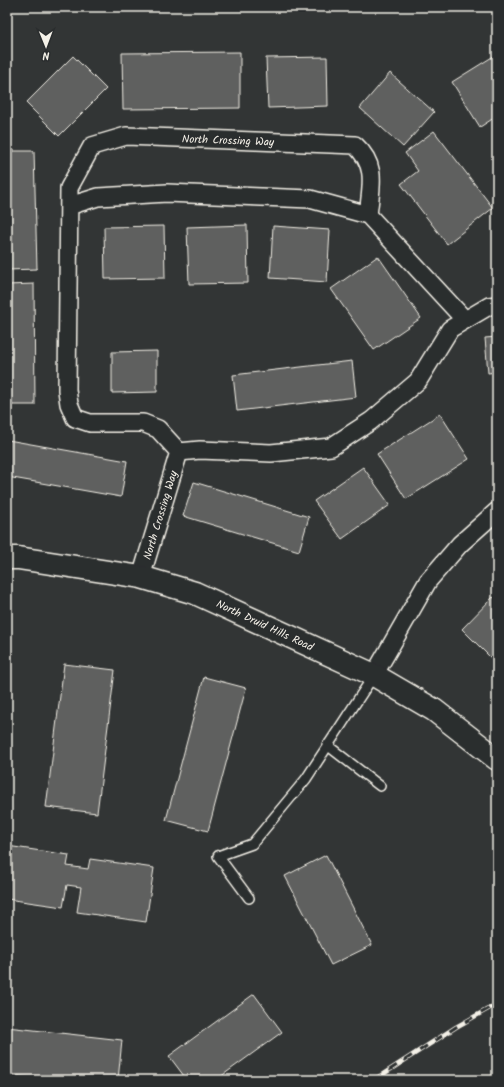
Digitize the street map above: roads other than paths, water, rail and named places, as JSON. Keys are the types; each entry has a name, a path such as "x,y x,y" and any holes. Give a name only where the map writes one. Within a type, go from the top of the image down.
{"main road":[{"name":"North Druid Hills Road","path":"7,558 18,558 141,577 195,592 374,675 434,710 497,759"}],"street":[{"name":"North Crossing Way","path":"141,577 179,452 158,429 143,423 90,423 75,418 69,404 67,390 69,188 92,146 126,136 355,145 365,154 370,164 372,178 368,215"},
{"path":"69,206 98,197 167,193 310,199 368,215 465,320"},
{"path":"179,452 200,450 271,453 332,447 371,421 418,381 450,329 489,306 497,306"},
{"path":"374,675 428,581 460,544 497,512"}],"lane":[{"path":"249,898 218,856 252,844 306,779 374,675"},
{"path":"327,745 380,786"}],"railway":[{"path":"374,1080 456,1027 497,1004"}]}
